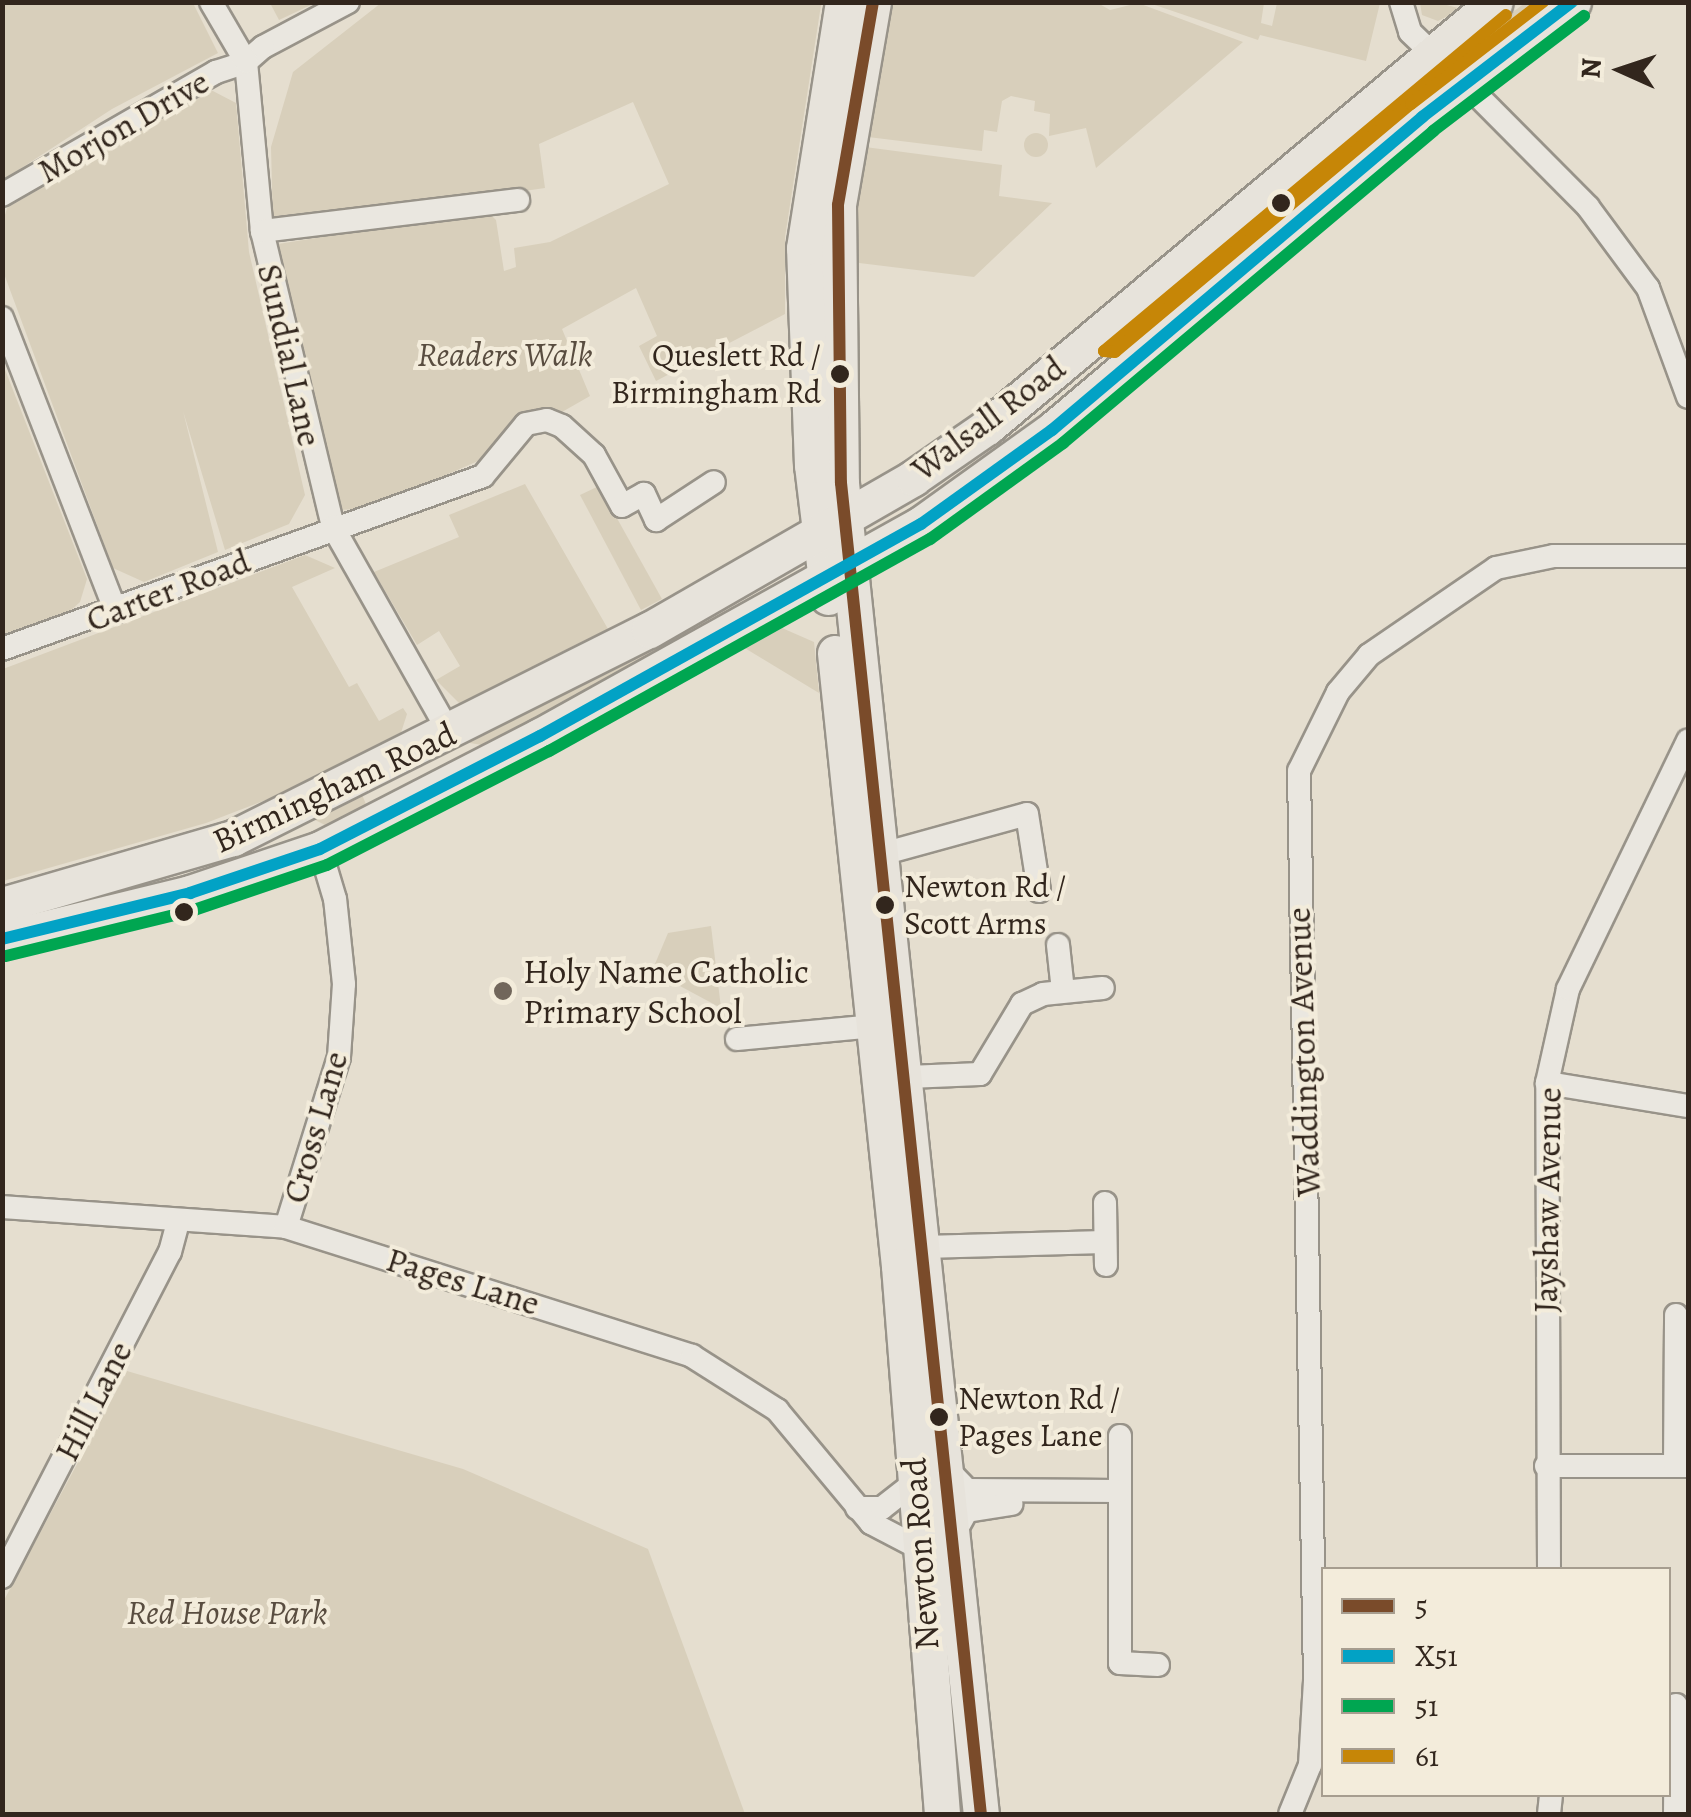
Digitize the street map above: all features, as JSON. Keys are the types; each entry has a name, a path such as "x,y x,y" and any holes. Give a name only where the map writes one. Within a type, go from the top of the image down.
{"highway":[{"path":"834,548 814,151 843,2"},
{"path":"834,548 837,410 820,317 873,2"},
{"name":"Walsall Road","path":"834,548 898,486 987,427 1323,141 1496,2"},
{"name":"Walsall Road","path":"834,548 977,487 1052,430 1466,84 1573,2"},
{"path":"1323,141 1354,177"},
{"path":"1082,346 1090,368 1120,370"},
{"path":"837,410 861,468 898,486"},
{"name":"Birmingham Road","path":"2,905 162,862 233,838 450,734 649,630 834,548"},
{"name":"Birmingham Road","path":"2,939 190,893 320,848 470,773 834,548"},
{"name":"Newton Road","path":"834,548 882,854 908,1078 924,1247 929,1474"},
{"name":"Newton Road","path":"834,548 874,1026 929,1474 935,1549 942,1814"},
{"path":"450,734 470,773"},
{"path":"162,862 183,868 295,830 308,830 320,848"},
{"name":"Newton Road","path":"935,1549 981,1814"}],"street":[{"path":"211,2 246,62 348,2"},
{"path":"1401,2 1410,32 1431,52"},
{"name":"Morjon Drive","path":"2,195 216,72 246,62"},
{"name":"Sundial Lane","path":"246,62 262,231 333,528 450,734"},
{"path":"1466,84 1588,207 1648,288 1688,397"},
{"path":"262,231 510,200 505,225"},
{"path":"2,318 116,612"},
{"path":"333,528 483,476 526,424 547,420 562,426 584,461 622,506 644,494 656,520 714,482"},
{"name":"Carter Road","path":"2,650 116,612 333,528"},
{"name":"Waddington Avenue","path":"1290,1814 1310,1765 1315,1680 1299,772 1338,692 1370,655 1496,568 1554,556 1688,556"},
{"name":"Jayshaw Avenue","path":"1549,1567 1547,1083 1568,990 1688,740"},
{"path":"882,854 1027,814 1039,891"},
{"name":"Cross Lane","path":"286,1227 338,1057 344,984 334,899 320,848"},
{"path":"1058,945 1062,991"},
{"path":"908,1078 980,1074 1022,1004 1062,991 1103,988"},
{"path":"737,1040 874,1026"},
{"path":"1547,1083 1688,1106"},
{"path":"924,1247 1105,1253 1105,1203"},
{"name":"Pages Lane","path":"2,1207 178,1223 286,1227 692,1356 778,1410 871,1524 935,1549"},
{"name":"Hill Lane","path":"2,1577 170,1252 178,1223"},
{"path":"1546,1466 1682,1466 1680,1328"},
{"path":"1120,1436 1120,1663 1158,1666"},
{"path":"857,1508 882,1508 929,1474 968,1490 1118,1491"},
{"path":"935,1549 967,1510 1010,1504 1025,1492"},
{"path":"1675,1814 1678,1705"}],"green space":[{"path":"1096,2 1110,10 1138,3 1243,42 1096,168 1086,128 1049,136 1050,114 1034,111 1035,101 1011,96 1002,101 997,132 984,130 982,151 868,137 893,3"},
{"path":"2,3 193,3 218,53 112,109 3,180"},
{"path":"270,3 315,3 279,20"},
{"name":"Readers Walk","path":"381,3 821,5 785,237 785,314 656,381 639,346 657,336 636,288 562,329 590,396 555,416 525,416 478,461 371,508 340,510 278,244 487,211 496,220 504,271 516,267 514,248 550,242 669,184 633,102 539,144 545,188 273,227 271,147 293,72"},
{"path":"1149,3 1264,3 1261,23 1272,26 1277,3 1380,3 1366,61 1260,35 1258,40"},
{"path":"1420,3 1462,9 1438,21 1422,15"},
{"path":"1525,3 1544,3 1393,114 1354,152 1343,138"},
{"path":"211,90 236,103 249,252 305,495 289,524 225,550 183,411 218,552 144,582 113,568 3,271 3,222 7,208"},
{"path":"1036,133 1045,136 1045,154 1036,157 1027,154 1024,145 1027,136"},
{"path":"865,147 1002,165 999,196 1052,203 974,277 851,262"},
{"path":"1329,162 1336,173 1193,299 1173,302 1108,353 1100,346"},
{"path":"2,362 87,579 80,602 68,613 3,636"},
{"path":"525,484 608,629 474,703 459,703 436,680 460,666 439,631 417,645 374,572 459,537 449,515"},
{"path":"599,486 662,599 641,610 580,495"},
{"path":"305,555 335,568 292,587 349,687 357,683 379,721 403,708 407,714 399,739 323,778 206,823 3,881 3,669"},
{"path":"693,623 698,633 482,745 470,743 467,736 480,725 545,704"},
{"path":"782,628 814,642 819,693 743,647"},
{"path":"361,792 367,807 329,827 307,816"},
{"path":"711,926 721,1008 652,971 668,933"},
{"name":"Red House Park","path":"127,1371 463,1469 648,1549 745,1814 3,1814 3,1602"}],"transit line":[{"name":"5","path":"873,2 838,205 841,483 981,1814"},
{"name":"61","path":"1506,15 1104,351 1115,352 1411,104 1543,2"},
{"name":"X51","path":"2,939 190,893 320,849 540,736 921,524 1052,430 1422,117 1572,2"},
{"name":"51","path":"6,956 194,910 327,865 549,751 930,539 1063,443 1433,131 1584,16"}],"place":[{"name":"Queslett Rd / Birmingham Rd","path":"840,374"},
{"name":"Newton Rd / Scott Arms","path":"885,905"},
{"name":"Holy Name Catholic Primary School","path":"503,991"},
{"name":"Newton Rd / Pages Lane","path":"939,1417"}]}
